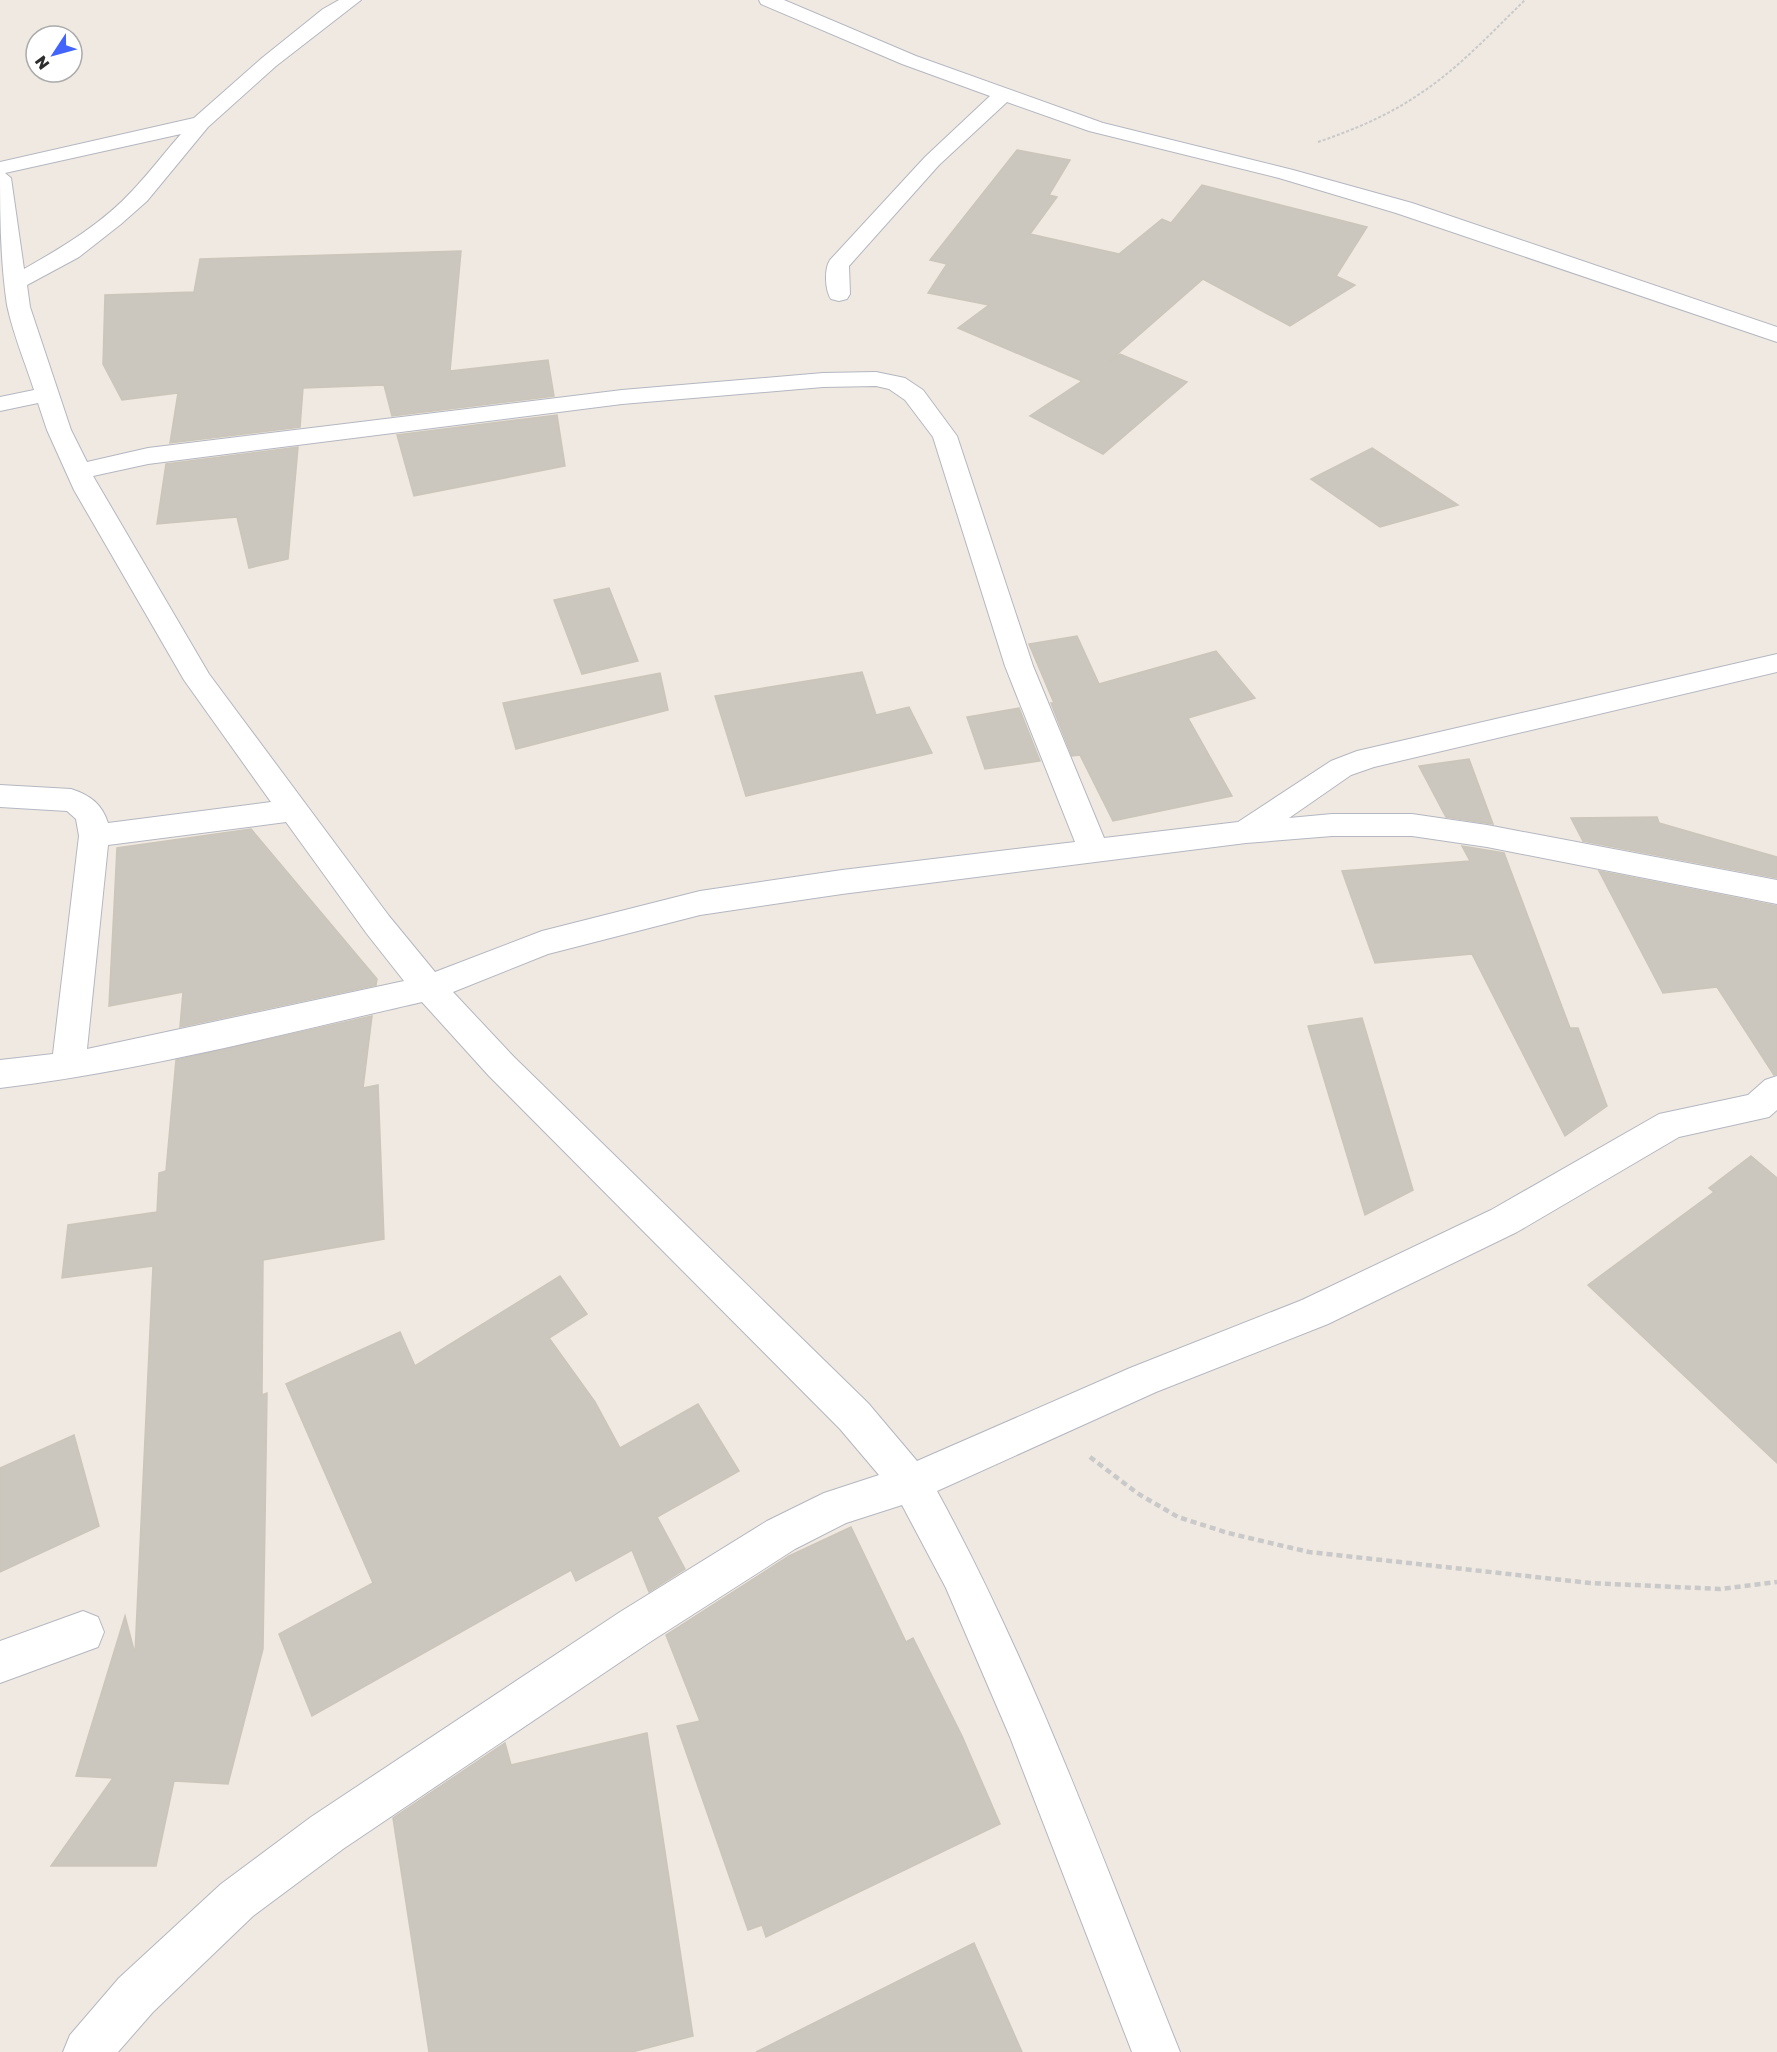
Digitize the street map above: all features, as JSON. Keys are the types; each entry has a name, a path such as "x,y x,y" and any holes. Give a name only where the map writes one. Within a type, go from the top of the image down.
{"street":[{"path":"15,283 71,252 113,219 139,196 201,123 269,62 330,13 352,0"},
{"path":"768,0 909,60 1096,127 1248,165 1404,208 1777,334"},
{"path":"839,294 838,265 932,161 1005,93"},
{"path":"0,168 201,123"},
{"path":"0,178 19,308 59,430 78,472 136,577 198,680 378,925 429,988 501,1066 854,1416 911,1483 960,1574 1029,1730 1156,2052"},
{"path":"78,472 148,456 622,397 823,380 876,379 897,383 914,395 945,436 1019,666 1094,850"},
{"path":"0,404 48,394"},
{"path":"1245,832 1341,768 1367,758 1777,663"},
{"path":"0,796 71,800 82,804 94,822 68,1066"},
{"path":"94,837 293,810"},
{"path":"0,1074 68,1066 205,1039 429,988 542,943 700,903 842,882 1245,832 1332,825 1412,825 1487,836 1777,892"},
{"path":"87,2052 136,1995 237,1899 327,1833 635,1627 781,1535 838,1507 911,1483 1143,1380 1325,1307 1504,1221 1671,1124 1770,1105"},
{"path":"0,1662 83,1632"}],"path":[{"path":"1248,165 1362,127 1404,105 1444,77 1525,0"},
{"path":"1046,1423 1137,1493 1178,1517 1228,1533 1309,1552 1590,1583 1720,1589 1777,1582"}],"building":[{"path":"1017,150 1070,160 1049,195 1057,197 1030,234 1119,254 1162,219 1171,223 1202,185 1367,227 1336,276 1355,285 1290,326 1203,279 1107,363 1120,354 1187,382 1103,454 1030,416 1082,381 958,328 989,305 928,293 947,264 930,260"},
{"path":"461,251 450,371 548,360 554,396 392,416 384,385 303,388 300,427 170,443 178,393 122,400 103,364 105,295 194,292 200,259"},
{"path":"557,415 565,466 414,496 397,435"},
{"path":"298,447 288,559 249,568 237,517 157,524 166,464"},
{"path":"1372,448 1458,505 1380,527 1311,479"},
{"path":"609,588 638,661 582,674 554,600"},
{"path":"1077,636 1099,684 1216,651 1255,698 1188,718 1232,796 1113,821 1080,755 1072,756 1051,703 1054,703 1029,644"},
{"path":"862,672 876,715 909,707 932,753 746,796 715,696"},
{"path":"660,673 668,710 516,749 503,703"},
{"path":"1019,708 1040,761 985,769 967,717"},
{"path":"1469,759 1493,824 1446,817 1419,766"},
{"path":"1657,817 1659,823 1777,857 1777,878 1583,841 1571,818"},
{"path":"251,829 377,979 376,985 180,1027 183,992 109,1006 117,848"},
{"path":"1462,846 1504,853 1570,1028 1578,1028 1607,1106 1565,1136 1472,954 1375,963 1342,871 1470,861"},
{"path":"1599,871 1777,906 1777,1074 1774,1075 1717,987 1663,993"},
{"path":"372,1016 363,1088 378,1085 384,1239 263,1260 262,1395 267,1393 263,1649 228,1784 174,1781 156,1866 51,1866 113,1778 76,1776 125,1616 135,1654 153,1266 62,1278 68,1225 157,1212 159,1173 166,1171 176,1060"},
{"path":"1362,1018 1413,1190 1365,1215 1308,1026"},
{"path":"1751,1156 1777,1178 1777,1463 1588,1285 1714,1192 1709,1188"},
{"path":"560,1276 587,1314 549,1338 595,1402 620,1448 698,1404 739,1471 657,1517 685,1569 649,1592 632,1550 576,1581 571,1570 312,1716 279,1634 373,1583 286,1384 400,1332 415,1366"},
{"path":"74,1435 99,1526 0,1572 0,1468"},
{"path":"851,1527 906,1642 913,1638 962,1736 1000,1824 766,1937 762,1925 748,1930 677,1726 700,1721 666,1635 789,1556"},
{"path":"647,1733 693,2036 632,2052 429,2052 393,1818 505,1743 511,1765"},
{"path":"974,1943 1022,2052 756,2052"}]}
